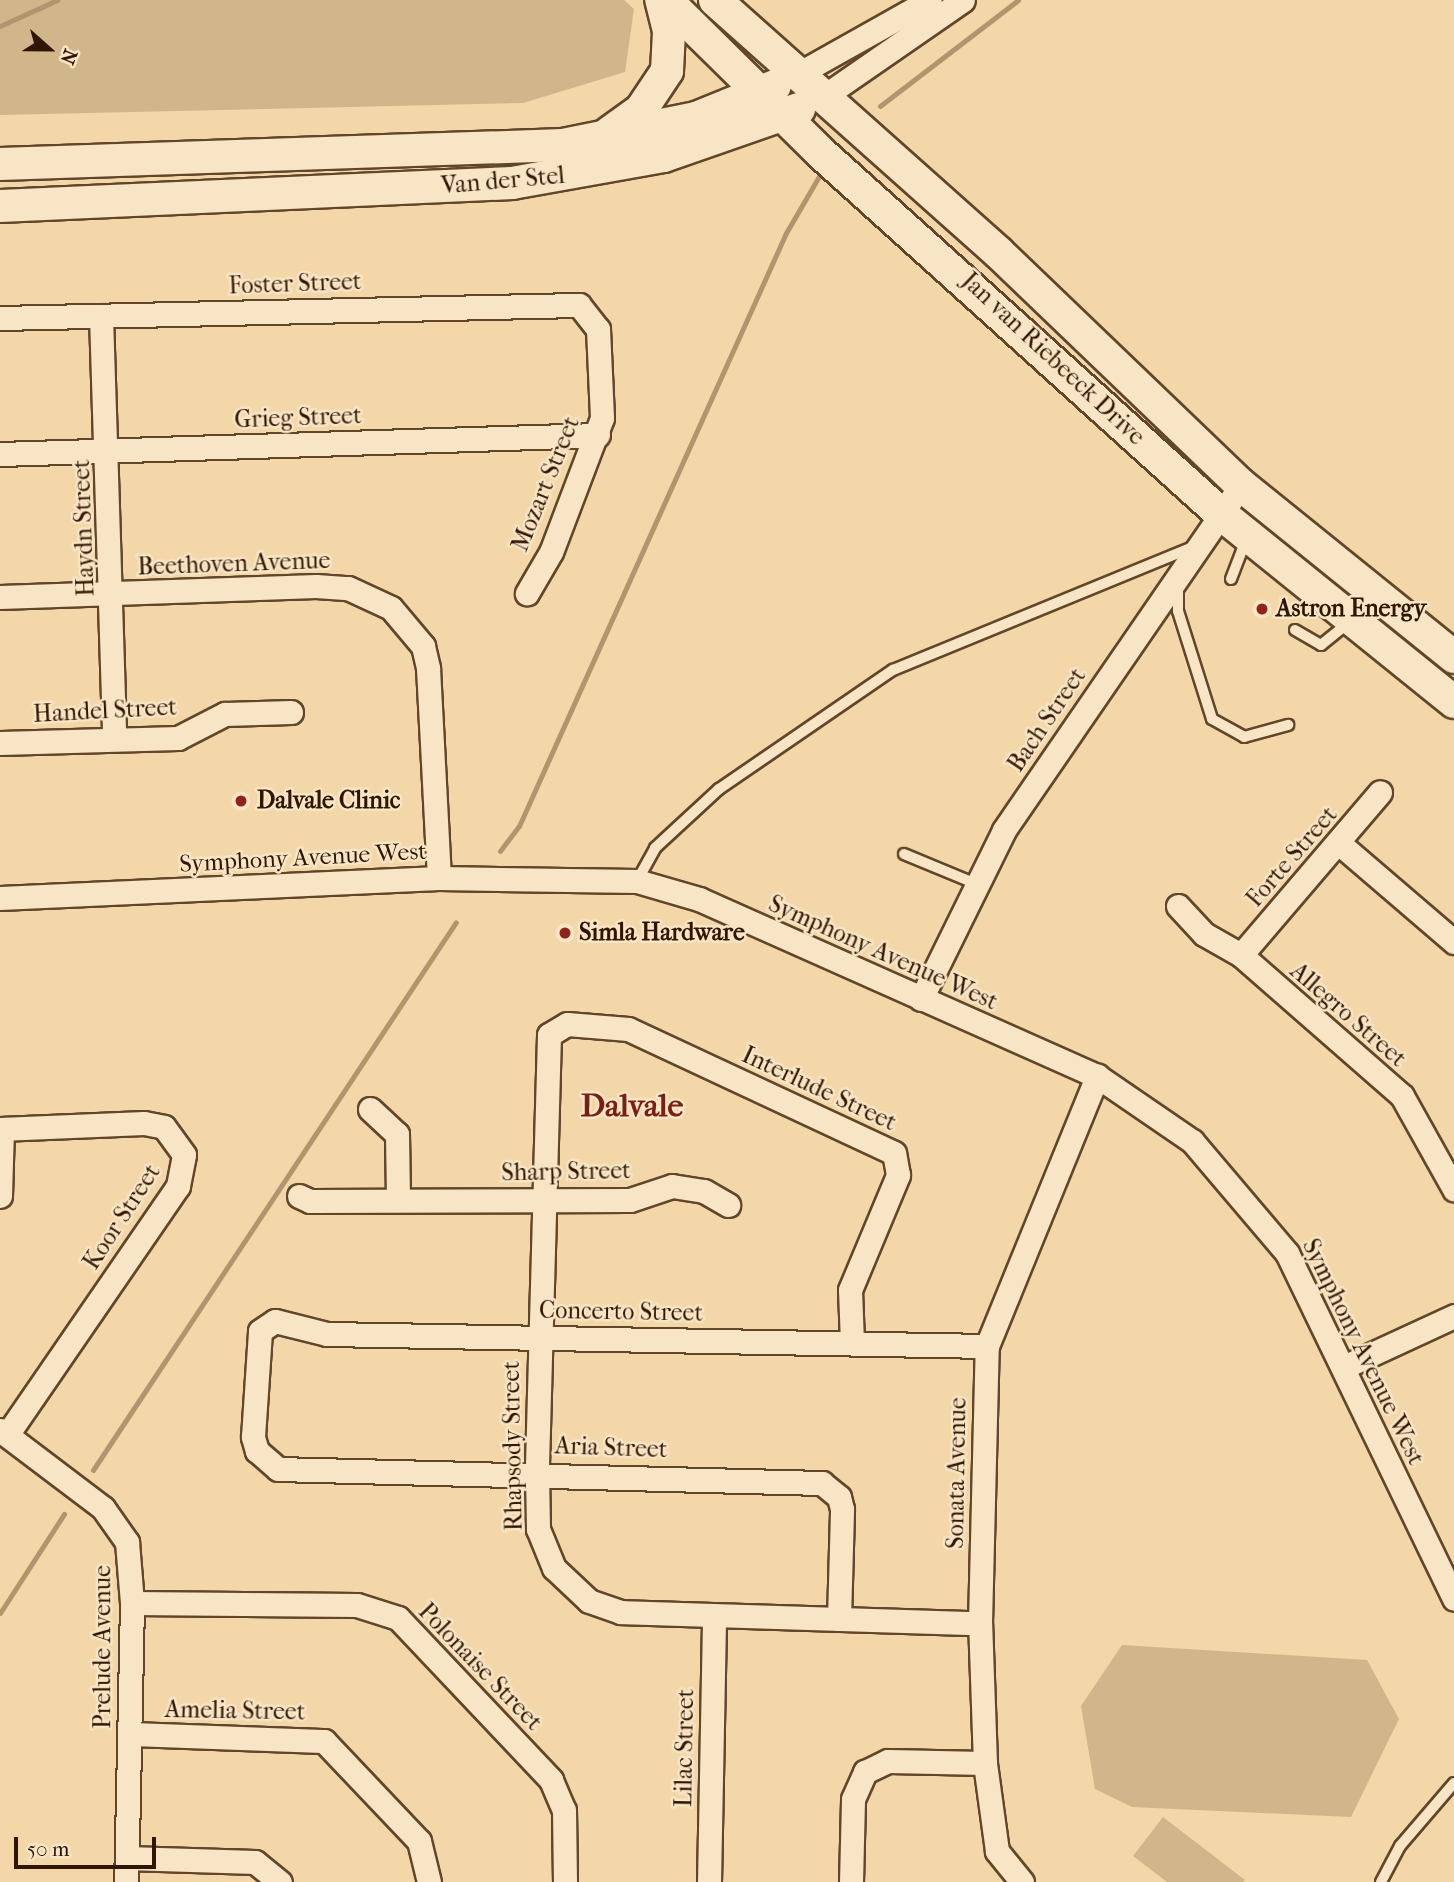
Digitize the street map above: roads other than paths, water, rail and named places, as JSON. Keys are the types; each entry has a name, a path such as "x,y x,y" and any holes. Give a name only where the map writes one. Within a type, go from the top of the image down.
{"main road":[{"name":"Jan van Riebeeck Drive","path":"664,0 816,149 1220,513 1454,702"},
{"path":"599,139 624,125 659,90 670,51 664,0"},
{"name":"Jan van Riebeeck Drive","path":"715,0 999,253 1241,485 1454,657"},
{"name":"Van der Stel","path":"0,164 510,150 599,139 696,118 759,95 798,74"},
{"name":"Van der Stel","path":"0,206 512,183 621,166 718,141 782,117 823,97"},
{"path":"718,141 816,149"}],"street":[{"name":"Van der Stel","path":"798,74 930,0"},
{"name":"Van der Stel","path":"823,97 963,0"},
{"name":"Foster Street","path":"0,318 568,302 589,310"},
{"name":"Mozart Street","path":"527,593 598,435 598,330 589,310"},
{"name":"Haydn Street","path":"101,316 113,594 114,739"},
{"name":"Grieg Street","path":"0,454 598,435"},
{"name":"Bach Street","path":"920,999 974,883 1198,545 1241,485"},
{"name":"Beethoven Avenue","path":"0,597 316,586 348,588 391,608 423,646 428,668 439,878"},
{"name":"Handel Street","path":"0,743 178,738 225,715 291,712"},
{"name":"Forte Street","path":"1241,956 1341,845 1380,792"},
{"path":"1341,845 1454,942"},
{"name":"Symphony Avenue West","path":"0,898 439,878 637,881 699,899 1097,1076 1192,1142 1238,1188 1287,1253 1346,1366 1454,1599"},
{"name":"Allegro Street","path":"1178,906 1204,934 1241,956 1402,1096 1454,1189"},
{"name":"Interlude Street","path":"544,1047 549,1035 567,1024 615,1025 894,1153 898,1175 850,1290 852,1342"},
{"name":"Rhapsody Street","path":"544,1047 537,1471 544,1550 571,1586 621,1612 980,1623"},
{"name":"Sonata Avenue","path":"1022,1882 997,1852 985,1763 980,1623 987,1346 1097,1076"},
{"path":"370,1109 397,1134 398,1199"},
{"name":"Koor Street","path":"1,1129 145,1123 164,1127 184,1155 178,1186 3,1433"},
{"path":"0,1196 1,1129"},
{"name":"Sharp Street","path":"299,1196 630,1200 672,1186 704,1191 728,1205"},
{"path":"1346,1366 1454,1316"},
{"name":"Concerto Street","path":"260,1331 275,1321 327,1334 987,1346"},
{"name":"Aria Street","path":"260,1331 254,1351 253,1437 257,1451 278,1469 537,1471 822,1483 839,1497 842,1509 839,1619"},
{"name":"Prelude Avenue","path":"3,1433 118,1524 132,1562 126,1882"},
{"name":"Polonaise Street","path":"132,1604 357,1605 398,1618 551,1780 564,1810 565,1882"},
{"name":"Lilac Street","path":"709,1882 714,1616"},
{"name":"Amelia Street","path":"130,1734 324,1741 419,1841 429,1882"},
{"path":"851,1882 853,1798 865,1772 888,1761 985,1763"},
{"path":"127,1858 255,1862 280,1882"}],"lane":[{"path":"1231,579 1247,536"},
{"path":"637,881 655,848 719,789 892,670 1198,545"},
{"path":"1180,572 1178,611 1212,719 1244,737 1288,725"},
{"path":"1294,630 1321,645 1350,620"},
{"path":"904,854 974,883"},
{"path":"1381,1882 1400,1846 1454,1783"}],"waterway":[{"path":"0,26 57,0"},
{"path":"880,106 1018,0"},
{"path":"500,851 519,826 786,233 819,176"},
{"path":"93,1470 456,922"},
{"path":"0,1613 64,1514"}],"place":[{"name":"Astron Energy","path":"1262,609"},
{"name":"Dalvale Clinic","path":"241,801"},
{"name":"Simla Hardware","path":"565,933"}],"district":[{"name":"Dalvale","path":"632,1106"}]}
